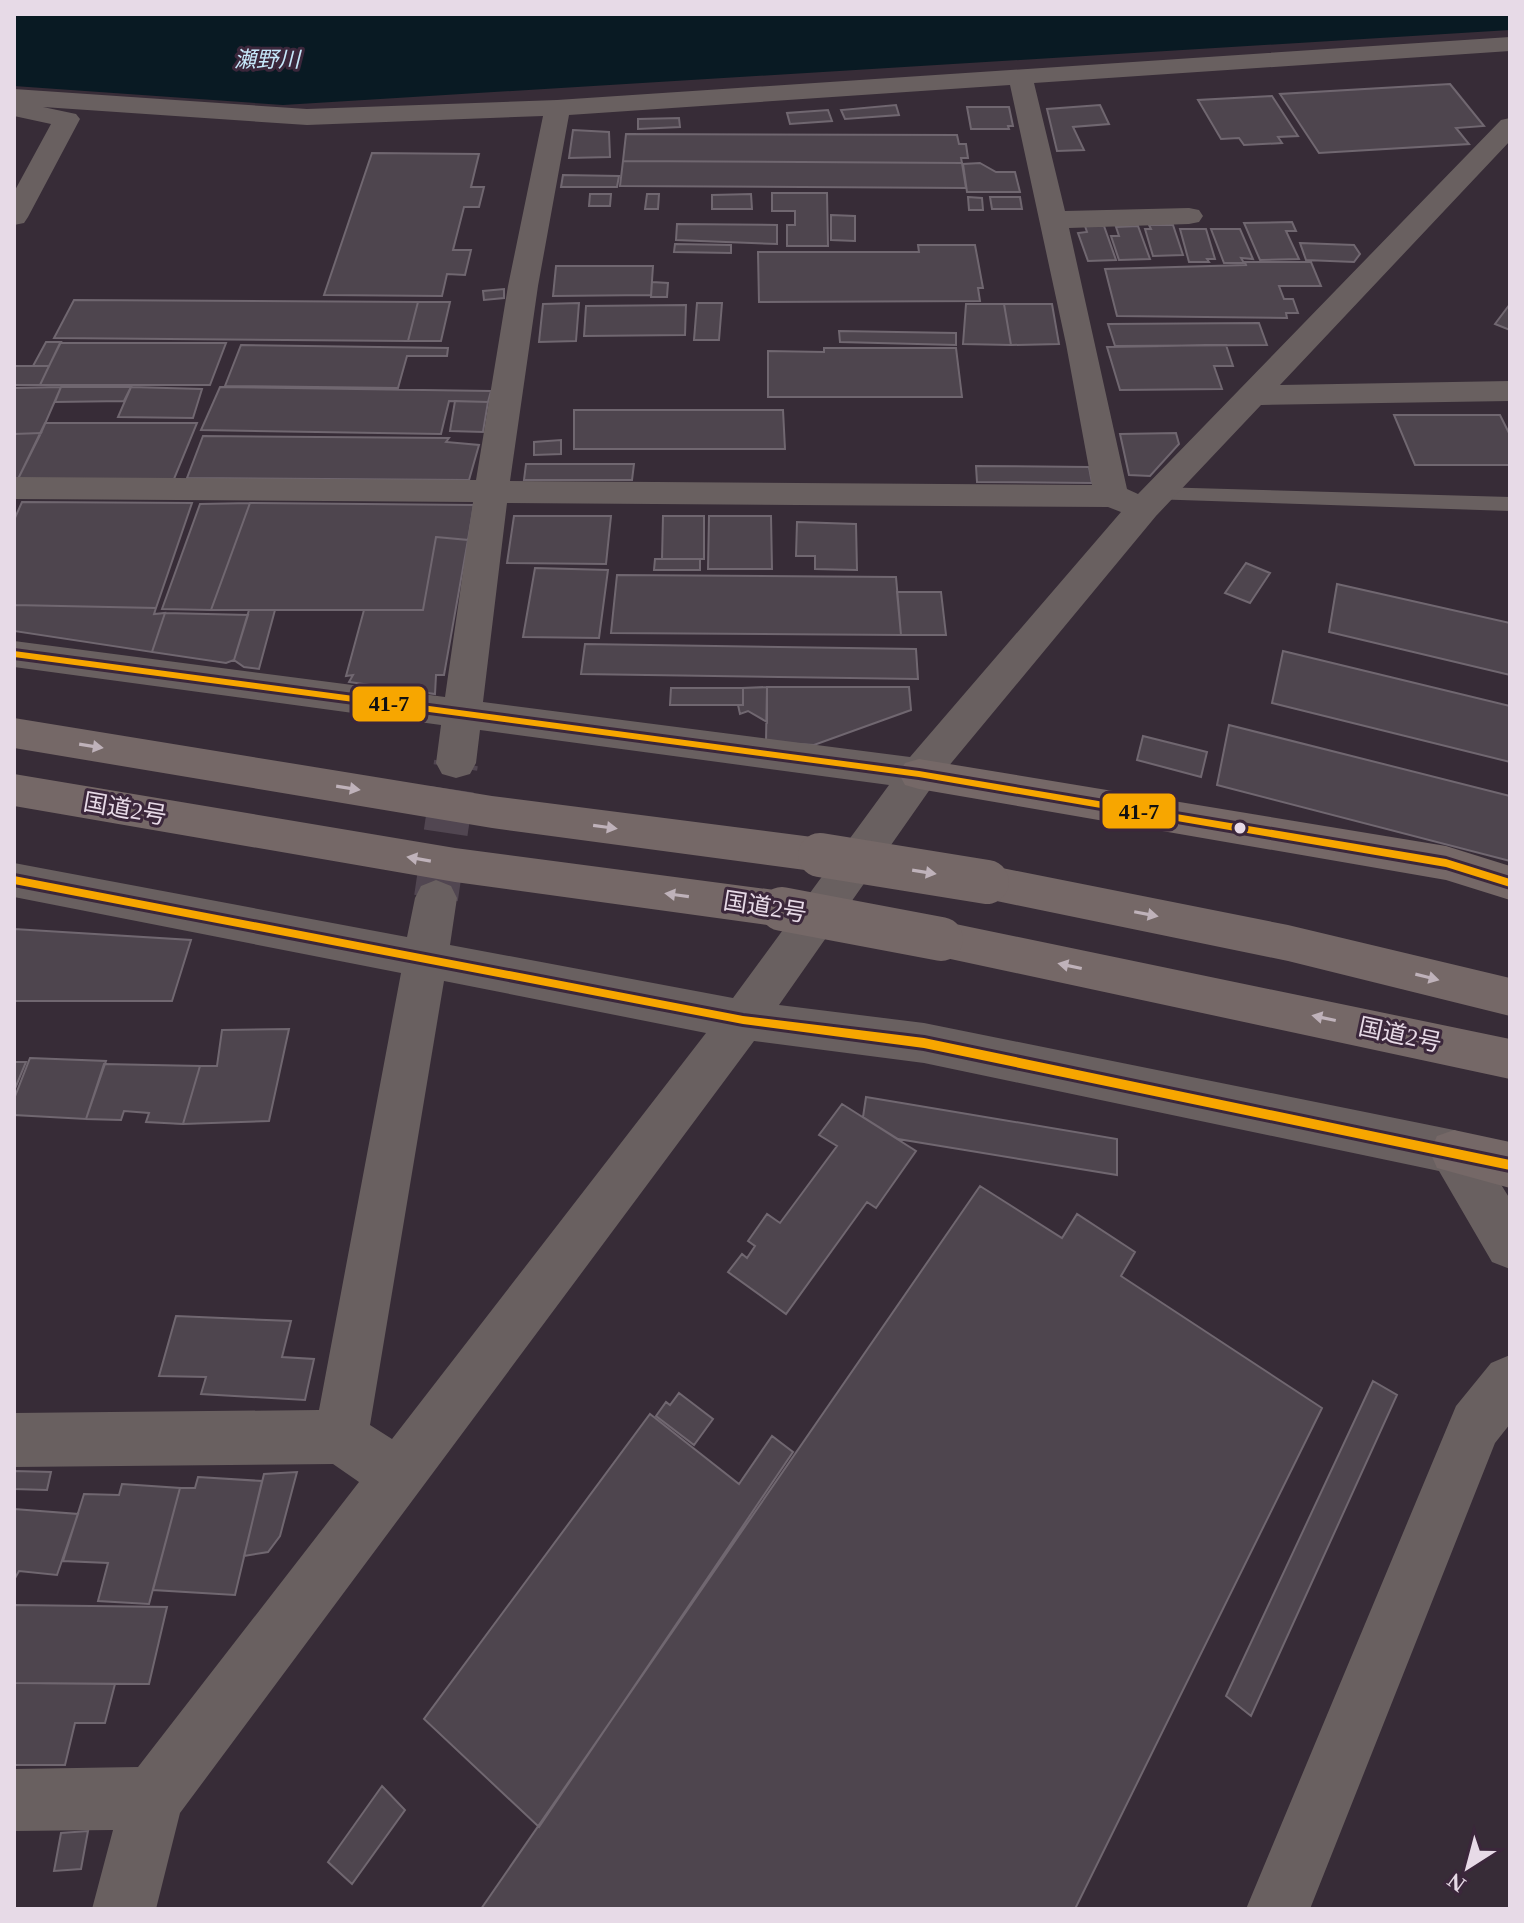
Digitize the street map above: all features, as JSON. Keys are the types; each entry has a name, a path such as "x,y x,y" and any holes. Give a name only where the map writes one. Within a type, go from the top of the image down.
{"highway":[{"path":"14,733 492,812 820,855 987,882 1288,943 1510,997"},
{"path":"919,774 1446,863 1510,883"},
{"name":"国道2号","path":"14,790 455,865 782,909 941,939 1510,1059"},
{"path":"1454,1152 1510,1165"}],"street":[{"path":"14,97 307,117 557,108 1510,44"},
{"path":"1020,76 1081,344 1137,499"},
{"path":"14,108 67,119 14,217"},
{"path":"456,763 491,492 523,286 557,108"},
{"path":"124,1909 153,1798 743,1020 919,774 1137,499 1252,395 1510,126"},
{"path":"1052,220 1189,216"},
{"path":"1252,395 1510,391"},
{"path":"14,488 1137,499"},
{"path":"14,654 919,774"},
{"path":"14,880 743,1020 924,1043 1454,1152 1510,1245"},
{"path":"341,1437 436,898"},
{"path":"1278,1909 1475,1425 1510,1382"},
{"path":"14,1440 341,1437 397,1476"},
{"path":"14,1800 153,1798"}],"lane":[{"path":"1137,499 1510,504"}],"water":[{"name":"瀬野川","path":"14,14 1510,14 1510,30 283,105 14,86"}],"building":[{"path":"1450,84 1484,126 1456,128 1469,144 1319,153 1280,94"},
{"path":"1272,96 1298,136 1278,137 1282,143 1244,145 1239,138 1221,139 1198,100"},
{"path":"896,105 899,115 845,119 841,110"},
{"path":"1100,105 1109,124 1073,127 1084,150 1057,151 1047,109"},
{"path":"967,107 1009,107 1013,126 1008,126 1009,129 971,129"},
{"path":"828,110 832,121 790,124 787,113"},
{"path":"679,118 680,127 638,129 638,119"},
{"path":"573,130 609,132 610,157 569,158"},
{"path":"626,134 957,135 959,144 966,144 968,158 961,158 962,163 623,161"},
{"path":"372,153 479,154 471,187 484,187 479,207 464,207 453,250 471,250 465,275 447,274 442,296 324,295"},
{"path":"623,161 962,163 966,188 620,186"},
{"path":"980,163 996,172 1015,172 1020,192 967,192 963,164"},
{"path":"563,175 619,176 617,187 561,187"},
{"path":"772,193 827,193 828,246 787,246 787,225 795,225 795,211 772,211"},
{"path":"590,194 611,194 610,206 589,206"},
{"path":"647,194 659,194 658,209 645,209"},
{"path":"751,194 752,209 712,209 712,195"},
{"path":"968,197 982,198 983,210 969,210"},
{"path":"990,197 1020,197 1022,209 992,209"},
{"path":"831,215 855,216 855,241 831,240"},
{"path":"1292,222 1296,231 1286,231 1299,259 1260,260 1244,223"},
{"path":"677,224 777,225 777,244 676,240"},
{"path":"1149,225 1173,225 1183,255 1153,256 1145,229 1151,229"},
{"path":"1085,226 1104,226 1116,260 1088,261 1078,233 1087,232"},
{"path":"1138,226 1150,259 1119,260 1111,236 1119,236 1116,227"},
{"path":"1180,229 1206,229 1215,259 1189,262"},
{"path":"1211,229 1240,229 1253,259 1241,258 1244,263 1224,263"},
{"path":"1300,243 1354,245 1360,254 1354,262 1306,260"},
{"path":"675,244 731,245 731,253 674,252"},
{"path":"918,245 975,245 983,288 978,288 980,301 759,302 758,252 919,252"},
{"path":"1245,262 1311,262 1321,286 1279,286 1284,299 1293,299 1298,313 1286,313 1287,318 1117,316 1105,269 1246,265"},
{"path":"556,266 653,266 651,295 553,296"},
{"path":"652,282 668,283 667,297 651,297"},
{"path":"504,289 504,298 484,300 483,291"},
{"path":"74,300 418,302 408,341 54,338"},
{"path":"418,302 450,302 441,341 408,341"},
{"path":"579,303 576,341 539,342 543,304"},
{"path":"697,303 722,303 719,340 694,340"},
{"path":"966,304 1004,304 1011,345 963,344"},
{"path":"1004,304 1052,304 1059,344 1011,345"},
{"path":"1510,304 1510,330 1495,324"},
{"path":"686,305 685,335 584,336 586,306"},
{"path":"1259,323 1267,345 1115,346 1108,324"},
{"path":"839,331 956,333 956,345 840,342"},
{"path":"46,342 61,342 49,366 33,366"},
{"path":"60,343 226,343 210,385 40,385"},
{"path":"241,345 448,348 447,356 407,356 398,388 225,386"},
{"path":"1226,345 1233,366 1214,366 1222,389 1120,390 1107,347"},
{"path":"824,348 956,348 962,397 768,397 768,351 824,352"},
{"path":"14,366 49,366 40,385 14,385"},
{"path":"61,387 131,387 124,401 55,402"},
{"path":"61,387 41,433 14,434 14,388"},
{"path":"131,387 202,389 193,418 118,417"},
{"path":"220,387 491,391 488,402 449,401 441,434 201,430"},
{"path":"455,401 488,402 483,432 450,431"},
{"path":"574,410 783,410 785,449 574,449"},
{"path":"1394,415 1500,415 1510,435 1510,465 1415,465"},
{"path":"45,423 197,423 174,479 18,479"},
{"path":"41,433 18,479 14,479 14,434"},
{"path":"1176,433 1179,444 1150,476 1129,475 1120,434"},
{"path":"203,436 449,438 446,442 479,445 469,480 187,478"},
{"path":"561,440 561,454 534,455 534,442"},
{"path":"526,464 634,464 632,480 524,480"},
{"path":"976,466 1089,467 1092,483 977,482"},
{"path":"22,502 192,503 156,608 14,605 14,520"},
{"path":"250,503 211,610 162,609 200,504"},
{"path":"250,503 474,505 468,540 436,537 423,610 211,610"},
{"path":"514,516 611,516 606,564 507,563"},
{"path":"663,516 704,516 704,559 662,559"},
{"path":"709,516 771,516 772,569 708,569"},
{"path":"797,522 856,524 857,570 815,569 815,556 796,556"},
{"path":"436,537 468,540 444,675 436,675 435,694 349,682 353,675 346,676 364,610 423,610"},
{"path":"655,559 700,559 700,570 654,570"},
{"path":"1246,563 1270,573 1250,603 1225,593"},
{"path":"535,568 608,570 599,638 523,637"},
{"path":"617,575 896,577 901,635 611,633"},
{"path":"1337,584 1510,623 1510,675 1329,632"},
{"path":"897,592 941,592 946,635 901,635"},
{"path":"14,605 156,608 154,614 165,613 152,652 14,631"},
{"path":"249,610 275,610 259,669 244,667 234,660"},
{"path":"165,613 248,615 234,660 226,663 152,652"},
{"path":"585,644 916,649 918,679 581,674"},
{"path":"1283,651 1510,706 1510,762 1272,703"},
{"path":"767,687 909,687 911,710 814,745 766,742"},
{"path":"767,687 767,722 748,711 740,714 738,705 743,705 743,688"},
{"path":"671,688 743,688 743,705 670,705"},
{"path":"1229,725 1510,796 1510,861 1217,785"},
{"path":"1143,736 1207,752 1201,777 1137,760"},
{"path":"14,929 191,940 172,1001 14,1001"},
{"path":"289,1029 269,1121 183,1124 200,1066 217,1066 222,1030"},
{"path":"30,1058 106,1061 86,1119 14,1115 14,1099"},
{"path":"14,1062 26,1062 14,1091"},
{"path":"104,1064 200,1066 183,1124 146,1122 149,1113 124,1111 121,1120 86,1119"},
{"path":"866,1097 1117,1139 1117,1175 898,1139 863,1117"},
{"path":"842,1104 916,1151 876,1208 867,1202 786,1314 728,1272 742,1254 747,1258 755,1246 748,1241 767,1214 780,1223 837,1146 819,1135"},
{"path":"980,1186 1062,1238 1077,1214 1135,1252 1121,1276 1322,1408 1075,1909 481,1909"},
{"path":"176,1316 291,1321 282,1357 314,1359 305,1400 201,1394 206,1377 159,1376"},
{"path":"1373,1381 1397,1395 1251,1716 1226,1696"},
{"path":"679,1393 713,1419 694,1445 656,1416 666,1402 670,1405"},
{"path":"650,1414 739,1484 772,1436 793,1452 539,1827 424,1719"},
{"path":"14,1471 51,1472 47,1490 14,1489"},
{"path":"297,1472 280,1536 268,1552 244,1556 264,1474"},
{"path":"198,1477 262,1481 235,1595 153,1590 180,1488 195,1488"},
{"path":"122,1484 180,1488 149,1604 98,1601 108,1563 63,1561 84,1494 119,1495"},
{"path":"14,1509 78,1514 57,1575 19,1571 14,1580"},
{"path":"15,1605 167,1607 149,1684 14,1683"},
{"path":"14,1683 115,1684 105,1723 75,1723 65,1765 14,1765"},
{"path":"382,1786 405,1810 352,1884 328,1862"},
{"path":"88,1831 81,1869 54,1871 61,1833"}],"tunnel":[{"path":"436,898 456,763"}],"transit line":[{"name":"41-7","path":"14,654 919,774 1446,863 1510,883"},
{"name":"41-7","path":"14,880 743,1020 924,1043 1510,1165"}]}
